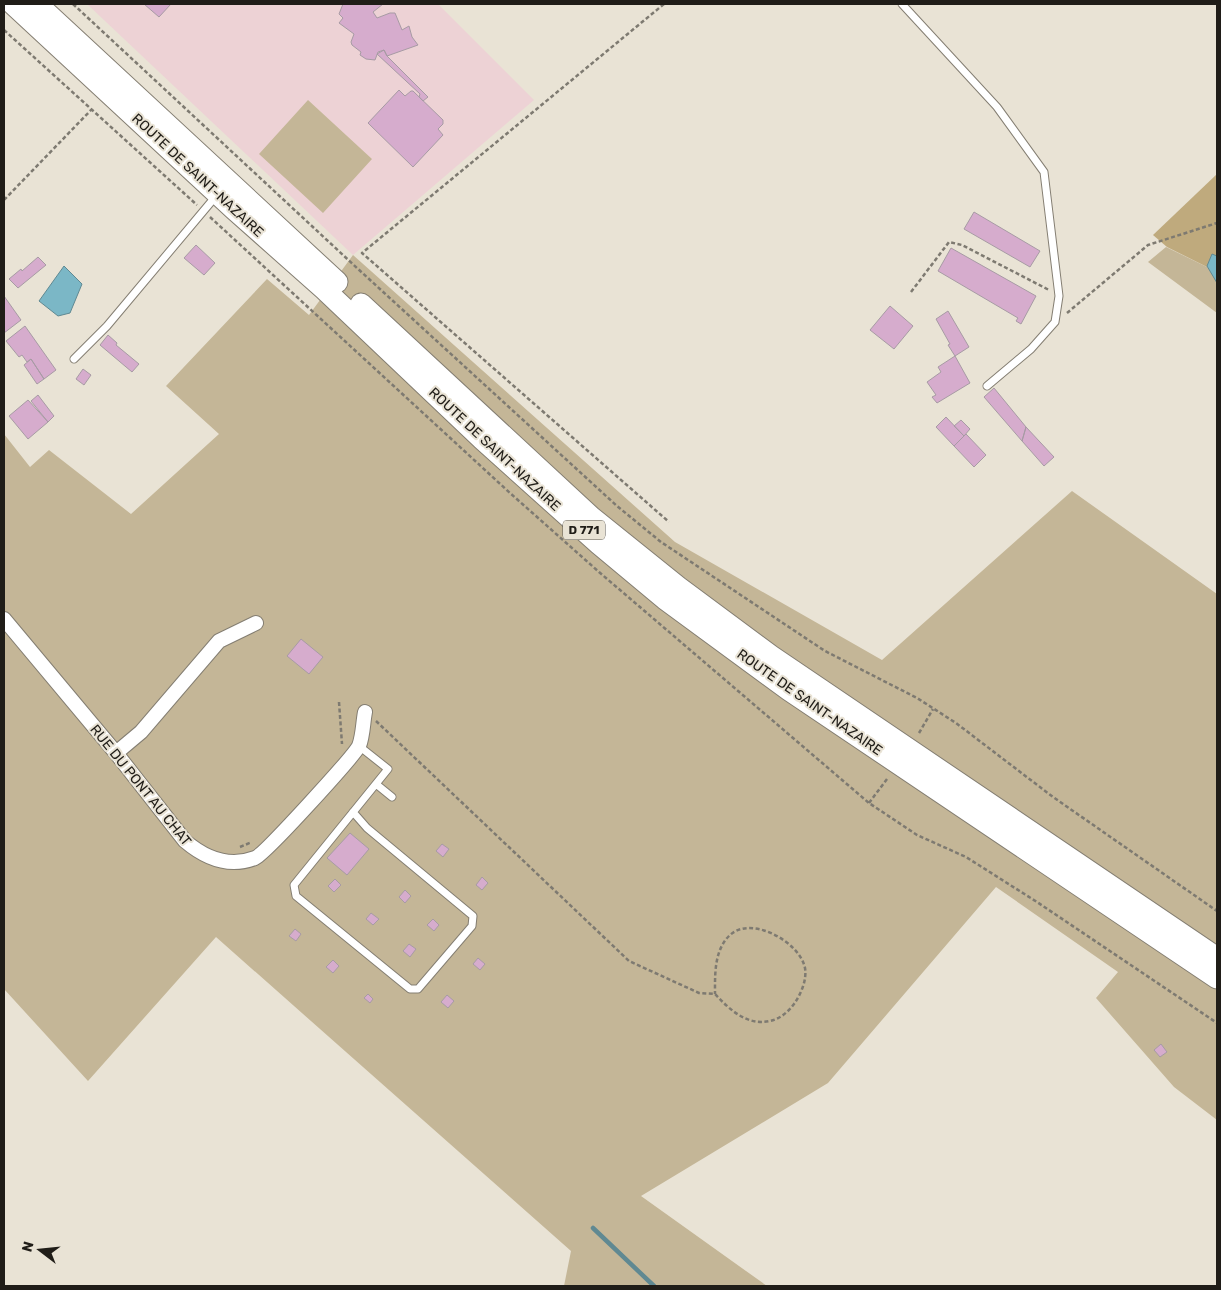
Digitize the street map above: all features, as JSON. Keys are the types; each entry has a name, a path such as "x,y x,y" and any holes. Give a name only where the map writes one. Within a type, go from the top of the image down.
{"main road":[{"name":"ROUTE DE SAINT-NAZAIRE","path":"13,4 218,194 324,289 482,439 599,544 665,599 789,690 1217,978"},
{"name":"ROUTE DE SAINT-NAZAIRE","path":"37,4 591,517 670,582 770,656 1217,958"}],"street":[{"name":"RUE DU PONT AU CHAT","path":"4,619 116,753 185,841 206,856 228,863 243,862 257,858 267,849 358,746 366,712"},
{"path":"116,753 141,732 219,641 256,623"}],"lane":[{"path":"902,4 997,107 1044,172 1059,296 1055,322 1031,350 987,386"},
{"path":"74,360 107,326 218,194"},
{"path":"353,812 367,828 473,916 472,926 418,989 410,989 296,896 294,885 353,812 376,784 388,769 358,746"},
{"path":"376,784 392,797"}],"path":[{"path":"73,4 617,506 661,542 825,651 917,698 934,709 1053,797 1217,911"},
{"path":"664,4 362,253 669,522"},
{"path":"4,200 92,109"},
{"path":"1055,322 1148,245 1217,223"},
{"path":"911,292 949,242 962,245 1059,296"},
{"path":"339,702 343,747"},
{"path":"919,733 934,709"},
{"path":"366,712 401,743 629,961 699,993 715,994 739,1016 754,1023 772,1021 786,1013 798,999 804,983 805,968 798,954 786,943 766,930 744,927 729,936 718,954 715,973 715,994"},
{"path":"869,803 887,779"},
{"path":"237,848 255,841"}],"shaded area":[{"path":"87,4 438,4 534,100 353,255"},
{"path":"308,100 372,159 323,213 259,154"},
{"path":"1217,174 1217,272 1167,247 1153,235"},
{"path":"1166,247 1217,272 1217,313 1148,262"},
{"path":"353,255 675,542 882,660 1072,491 1217,594 1217,1120 1174,1087 1096,998 1118,972 996,887 828,1083 641,1196 767,1286 564,1286 571,1251 216,937 88,1081 4,989 4,434 30,467 49,450 131,514 219,434 166,386 267,279 309,315"}],"water":[{"path":"1212,254 1217,256 1217,283 1207,266"},
{"path":"64,266 82,284 70,313 58,316 39,301"}],"building":[{"path":"144,4 171,4 159,17"},
{"path":"343,4 383,4 373,12 377,18 395,13 402,30 409,26 412,37 418,45 387,56 384,50 378,52 375,60 366,59 352,45 351,42 354,34 339,23 343,18 339,14"},
{"path":"384,50 387,56 428,97 423,101 419,97 420,94 377,54"},
{"path":"399,90 405,96 413,91 443,120 443,124 438,129 443,135 413,167 368,123"},
{"path":"974,212 1040,251 1030,267 964,229"},
{"path":"196,245 215,263 204,275 184,258"},
{"path":"951,248 1036,296 1021,324 1016,321 1018,318 938,271"},
{"path":"38,257 46,265 18,288 9,279"},
{"path":"4,296 21,320 4,333"},
{"path":"890,306 913,326 894,349 870,330"},
{"path":"948,311 969,347 955,356 936,319"},
{"path":"25,326 56,370 44,379 31,359 27,362 22,355 19,357 6,341"},
{"path":"108,335 117,343 116,345 139,364 132,372 100,345"},
{"path":"955,356 970,383 937,403 932,397 936,395 927,382 941,372 938,367"},
{"path":"31,359 44,379 37,384 24,365"},
{"path":"83,369 91,375 84,385 76,379"},
{"path":"994,388 1026,427 1022,441 984,397"},
{"path":"38,395 54,416 48,422 31,401"},
{"path":"28,400 48,422 28,439 9,416"},
{"path":"946,417 964,436 954,446 936,427"},
{"path":"961,420 970,429 964,436 954,426"},
{"path":"1026,427 1054,457 1044,466 1022,441"},
{"path":"966,434 986,455 974,467 954,446"},
{"path":"301,639 323,657 309,674 287,656"},
{"path":"350,833 369,849 347,875 327,858"},
{"path":"442,844 449,849 443,857 436,851"},
{"path":"482,877 488,883 482,890 476,885"},
{"path":"335,879 341,885 334,892 328,886"},
{"path":"405,890 411,896 405,903 399,897"},
{"path":"371,913 379,919 373,925 366,919"},
{"path":"433,919 439,925 434,931 427,925"},
{"path":"295,929 301,934 296,941 289,936"},
{"path":"409,944 416,949 410,957 403,951"},
{"path":"478,958 485,964 480,970 473,964"},
{"path":"333,960 339,966 333,973 326,967"},
{"path":"368,994 373,999 370,1003 364,998"},
{"path":"447,995 454,1001 448,1008 441,1002"},
{"path":"1161,1044 1167,1052 1160,1057 1154,1050"}],"waterway":[{"path":"593,1228 654,1286"}]}
